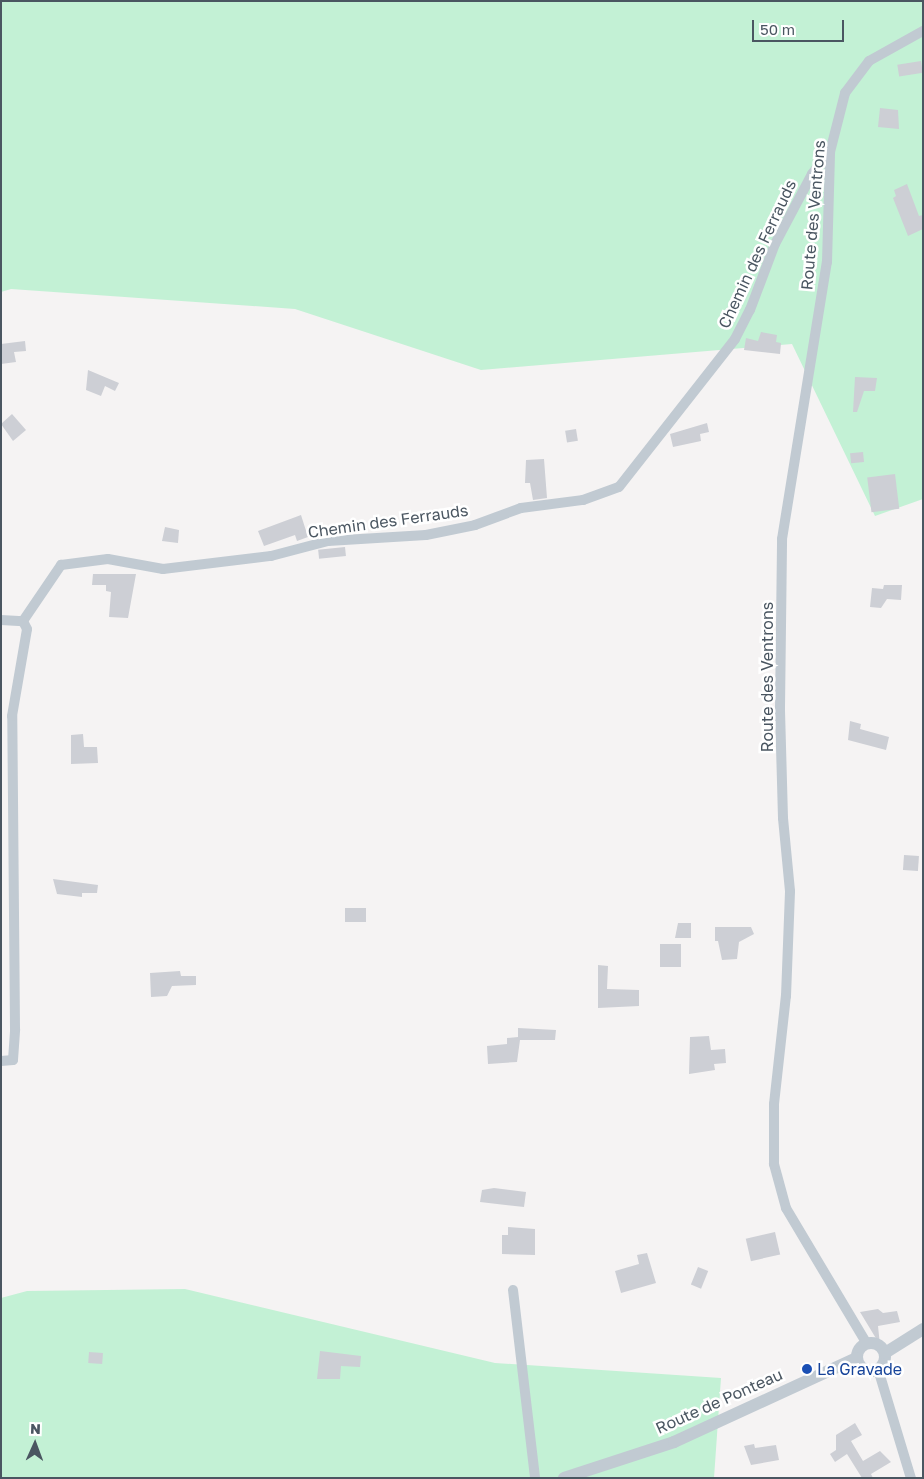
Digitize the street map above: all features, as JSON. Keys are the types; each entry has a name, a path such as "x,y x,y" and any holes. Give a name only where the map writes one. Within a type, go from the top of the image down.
{"street":[{"name":"Route des Ventrons","path":"867,1344 786,1208 774,1164 774,1104 786,996 790,890 783,818 780,708 782,539 827,262 830,152 844,93 869,61 923,31"},
{"name":"Chemin des Ferrauds","path":"23,621 61,565 108,559 163,569 271,556 328,541 426,535 476,525 521,508 583,500 619,487 734,339 750,310 775,244 812,174 830,152"},
{"path":"1,620 23,621 27,629 12,716 15,1028 13,1060 1,1061"},
{"path":"513,1290 535,1478"},
{"path":"884,1353 923,1329"},
{"path":"867,1344 876,1344 884,1353 885,1360 878,1370 865,1370 857,1358 867,1344"},
{"name":"Route de Ponteau","path":"564,1478 674,1442 857,1358"},
{"path":"878,1370 911,1478"}],"green space":[{"path":"1,1 923,1 923,499 875,516 792,344 481,370 295,309 11,289 1,292"},
{"path":"185,1289 495,1363 721,1378 714,1478 1,1478 1,1298 27,1291"}],"building":[{"path":"921,61 923,73 899,77 897,65"},
{"path":"880,108 898,110 899,129 878,127"},
{"path":"907,184 919,216 923,215 923,229 908,236 893,198 896,196 894,190"},
{"path":"761,332 777,335 776,342 781,343 780,354 744,350 746,338 758,341"},
{"path":"25,341 26,351 14,352 16,362 1,364 1,344"},
{"path":"88,370 119,383 115,391 105,386 101,396 86,390"},
{"path":"855,377 877,378 875,391 864,391 857,412 853,412"},
{"path":"12,414 26,430 13,441 1,424"},
{"path":"707,423 709,432 700,434 701,441 673,447 670,434"},
{"path":"576,429 578,441 567,443 565,431"},
{"path":"863,452 864,462 851,463 850,453"},
{"path":"544,459 547,498 533,500 530,483 525,483 526,460"},
{"path":"895,474 899,509 871,512 867,477"},
{"path":"301,515 308,537 297,541 295,535 264,546 258,531"},
{"path":"165,527 179,530 178,543 162,541"},
{"path":"345,547 346,556 319,559 318,550"},
{"path":"93,574 136,574 128,618 109,617 111,592 106,591 106,585 92,585"},
{"path":"884,585 902,585 901,600 887,599 881,608 870,607 872,588 883,589"},
{"path":"850,721 861,724 860,729 889,737 886,750 848,740"},
{"path":"83,734 84,747 97,747 98,763 71,764 71,735"},
{"path":"904,855 919,856 918,871 903,870"},
{"path":"53,879 98,885 97,893 82,893 82,897 57,894"},
{"path":"345,908 366,908 366,922 345,922"},
{"path":"678,923 691,923 691,938 675,938"},
{"path":"715,927 751,927 754,934 739,942 737,959 722,960 718,941 715,941"},
{"path":"660,944 681,944 681,967 660,967"},
{"path":"598,965 608,966 607,989 639,990 639,1006 598,1008"},
{"path":"180,971 181,976 196,976 196,985 172,986 167,996 151,997 150,973"},
{"path":"518,1028 556,1030 555,1040 520,1040 517,1062 488,1064 487,1046 507,1044 507,1038 518,1037"},
{"path":"709,1036 711,1050 725,1049 726,1063 714,1064 715,1070 689,1074 690,1037"},
{"path":"494,1188 526,1192 524,1207 480,1202 482,1190"},
{"path":"508,1227 535,1229 535,1255 502,1254 502,1235 508,1235"},
{"path":"775,1232 780,1254 751,1261 746,1239"},
{"path":"647,1253 656,1283 621,1293 615,1271 639,1264 637,1255"},
{"path":"698,1267 708,1271 701,1289 691,1285"},
{"path":"878,1309 883,1313 897,1311 900,1322 878,1326 880,1345 860,1312"},
{"path":"320,1351 361,1356 360,1367 341,1366 340,1379 317,1379"},
{"path":"89,1352 103,1353 102,1364 88,1363"},
{"path":"855,1423 862,1435 851,1441 863,1461 880,1451 891,1462 871,1474 873,1478 862,1478 847,1454 835,1462 830,1454 836,1450 836,1435"},
{"path":"754,1444 755,1448 776,1445 779,1460 751,1465 744,1446"}],"place":[{"name":"La Gravade","path":"807,1369"}]}
